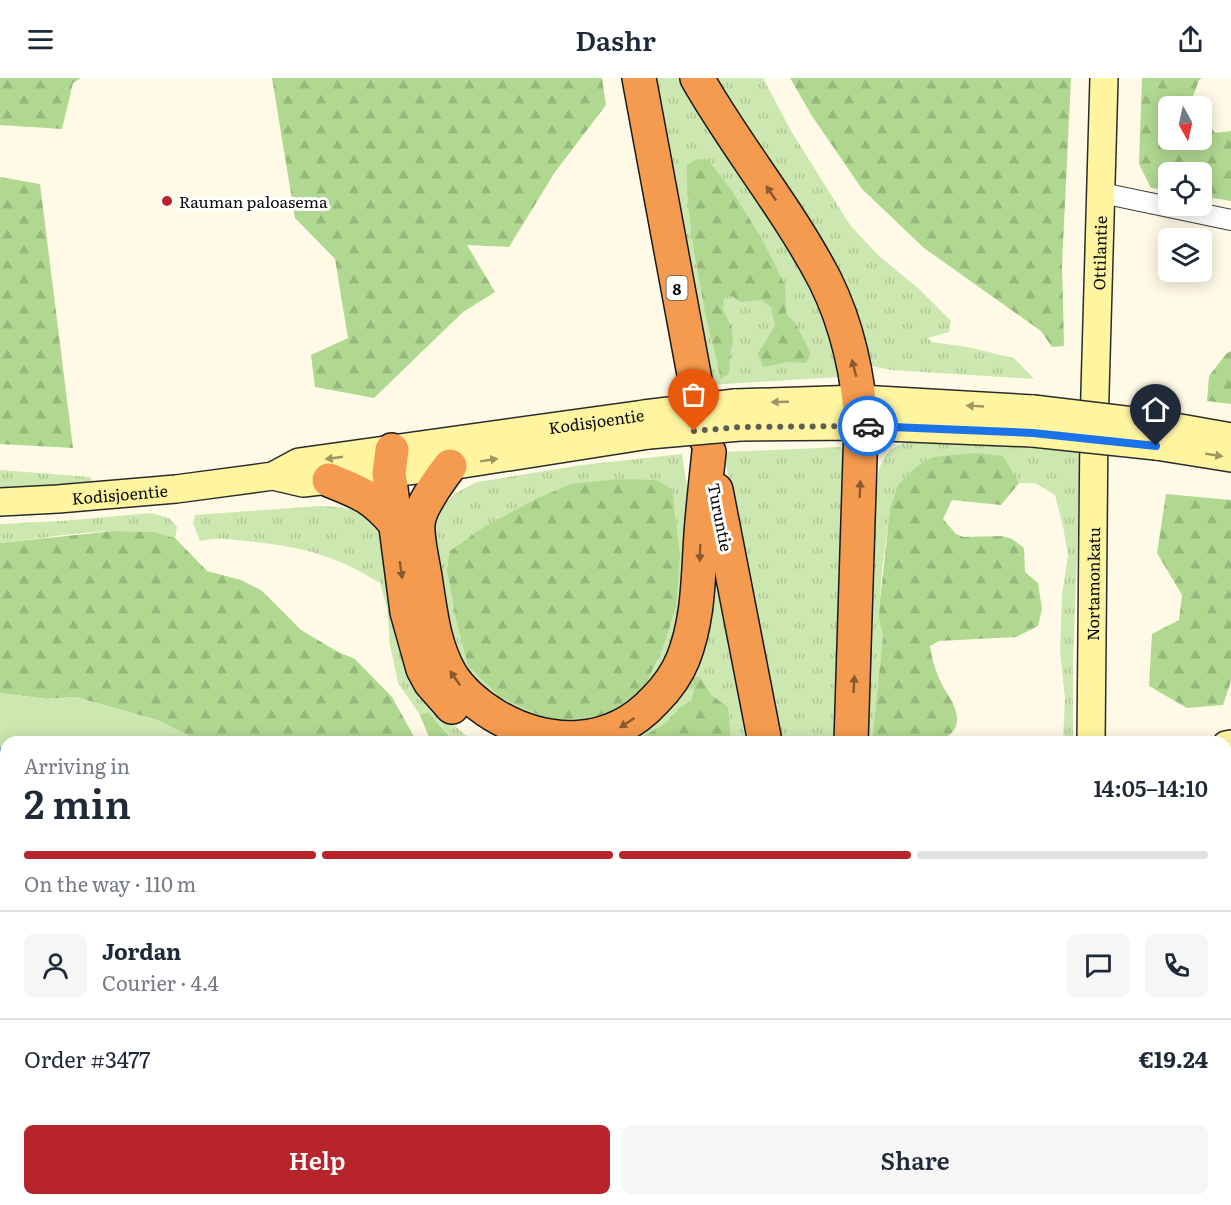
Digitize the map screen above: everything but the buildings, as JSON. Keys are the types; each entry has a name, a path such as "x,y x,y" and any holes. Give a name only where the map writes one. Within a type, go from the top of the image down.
{"highway":[{"name":"Turuntie","path":"639,78 708,452 764,736"},
{"path":"697,78 778,202 825,280 843,327 861,412 851,736"},
{"path":"583,736 620,728 647,709 666,689 682,661 692,629 698,595 708,452"},
{"path":"395,465 406,523 433,632 451,675 467,694 513,726 554,736"},
{"path":"450,466 406,523 407,612 423,669 430,682 443,699 466,719 492,736"},
{"path":"329,480 361,492 406,523"}],"main road":[{"name":"Ottilantie","path":"1094,427 1104,78"},
{"name":"Kodisjoentie","path":"273,476 303,483 329,480 395,465 646,424 737,415 861,412 1033,421 1157,435"},
{"name":"Kodisjoentie","path":"0,502 176,489 273,476 299,462 450,466 646,424"},
{"name":"Nortamonkatu","path":"1091,736 1094,427"},
{"path":"1157,435 1231,437"},
{"path":"1157,435 1231,458"}],"street":[{"path":"1102,193 1231,220"}],"green space":[{"path":"0,78 81,78 73,83 62,129 0,125"},
{"path":"272,78 602,78 606,105 555,172 509,247 467,245 495,292 463,312 374,398 315,387 311,355 348,338 335,259 295,218"},
{"path":"652,78 680,78 808,277 835,339 839,377 707,385"},
{"path":"707,78 763,78 791,131 850,225 878,255 919,289 951,321 949,332 928,338 932,342 1014,358 1034,379 891,370 872,366 860,351"},
{"path":"790,78 1071,78 1062,265 1064,346 1052,347 1041,331 924,248 862,189 812,116"},
{"path":"1142,78 1202,78 1199,80 1193,96 1158,96 1158,150 1212,150 1212,129 1215,133 1231,131 1231,201 1212,198 1212,162 1158,162 1158,189 1151,188 1139,164"},
{"path":"697,159 708,160 730,188 762,239 785,285 786,313 796,324 811,354 806,363 789,362 763,367 758,353 775,326 771,307 761,300 741,302 732,296 724,297 723,310 731,326 733,341 729,374 720,379 703,302 690,224 687,165"},
{"path":"0,177 40,184 73,448 0,444"},
{"path":"1231,351 1231,404 1207,401 1209,376"},
{"path":"929,439 961,439 1081,451 1073,660 1073,736 1063,736 1065,698 1060,650 1062,595 1068,556 1063,526 1055,495 1035,483 1019,483 1002,456 890,509 881,589 883,635 873,736 862,736 874,497 879,468 890,451 898,445"},
{"path":"841,447 846,459 840,736 778,736 724,452"},
{"path":"976,453 1003,456 1019,483 1001,505 952,500 943,519 956,534 964,537 1002,536 1012,539 1024,548 1025,572 1038,583 1042,609 1038,626 1016,637 939,641 930,646 937,674 954,706 957,721 953,732 946,736 873,736 883,635 879,619 880,601 890,509 898,485 916,467 933,457"},
{"path":"682,454 691,515 685,632 638,707 560,730 478,693 444,630 432,531 438,512 454,494 477,482 582,465"},
{"path":"0,470 90,477 93,482 0,489"},
{"path":"619,479 656,480 672,489 680,555 676,607 663,647 642,692 604,715 552,721 501,698 468,666 447,569 450,551 484,527 536,499 571,484"},
{"path":"1166,494 1231,500 1231,681 1223,705 1187,708 1149,686 1152,634 1179,620 1182,595 1157,553"},
{"path":"320,506 349,509 362,515 382,537 441,713 467,736 450,736 428,712 420,715 398,683 390,645 387,608 380,583 331,558 299,549 228,539 200,541 193,523 195,515"},
{"path":"151,513 169,518 177,527 175,538 110,531 0,543 0,524"},
{"path":"114,531 153,532 175,538 207,571 241,580 261,590 301,630 338,652 355,659 392,697 413,736 189,736 157,720 75,697 47,699 0,693 0,543"},
{"path":"713,547 747,736 610,736 648,718"},
{"path":"700,677 711,695 728,707 730,736 644,736 666,723 679,708 691,701 694,691 693,678"},
{"path":"0,693 47,699 74,697 157,720 189,736 0,736"},
{"path":"428,712 449,736 429,736 420,715"}],"way so far":[{"path":"694,431 740,427 868,426"}],"place":[{"name":"Rauman paloasema","path":"167,201"}],"route":[{"path":"868,426 1033,433 1156,446"}]}
